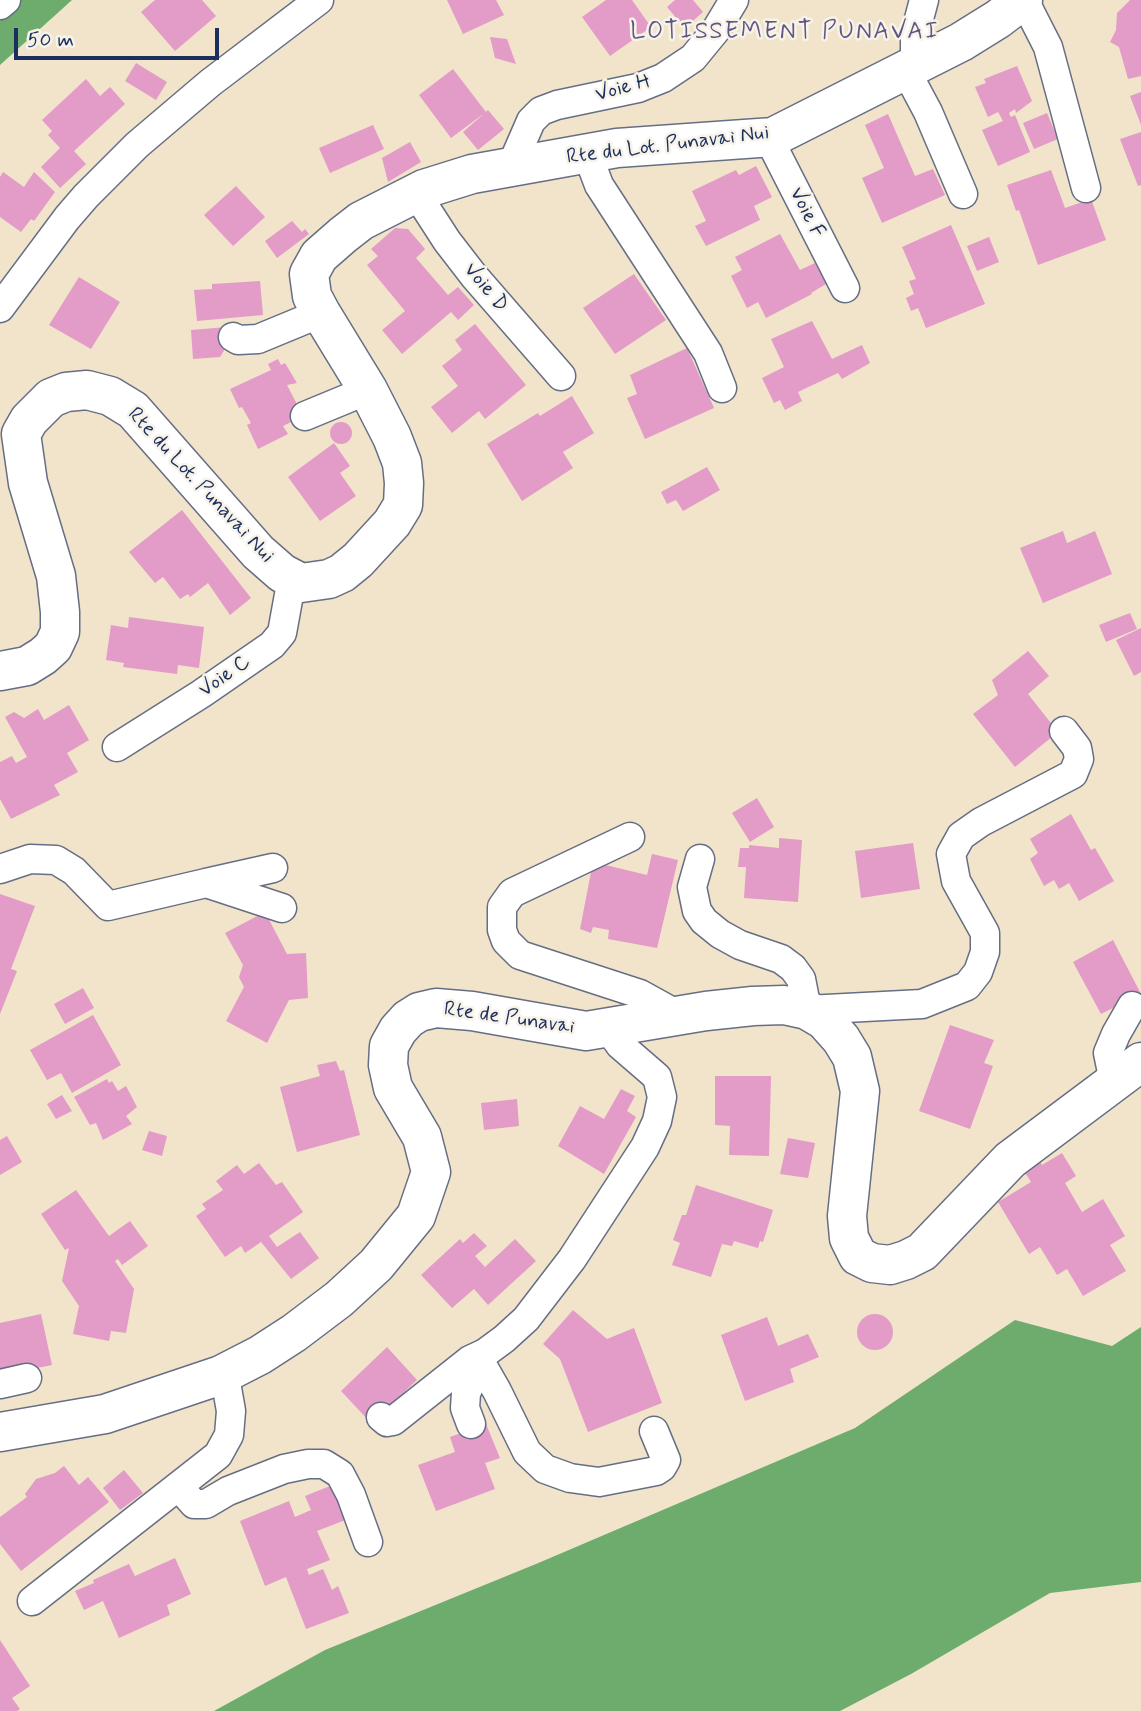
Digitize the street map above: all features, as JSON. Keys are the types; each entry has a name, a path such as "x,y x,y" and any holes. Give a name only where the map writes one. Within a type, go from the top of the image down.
{"main road":[{"name":"Rte du Lot. Punavai Nui","path":"0,671 27,666 43,656 53,646 60,632 56,576 28,483 21,434 38,410 51,398 66,392 87,390 110,396 133,410 258,552 282,573 301,583 329,579 342,573 374,545 392,523 402,505 404,483 402,463 392,437 368,390 312,296 309,274 319,256 362,221 416,193 472,174 640,146 768,137 961,42 1023,0"},
{"name":"Rte de Punavai","path":"0,1432 105,1414 221,1375 271,1348 339,1299 376,1265 416,1216 430,1172 422,1137 393,1088 388,1065 389,1046 398,1030 419,1012 436,1008 472,1011 586,1031 678,1015 753,1006 784,1005 807,1010"},
{"path":"807,1010 824,1020 852,1056 860,1091 847,1216 849,1238 858,1255 872,1263 890,1265 922,1252 1010,1160 1128,1072"}],"street":[{"path":"0,5 6,0"},
{"path":"0,308 79,203 137,145 190,99 319,0"},
{"name":"Voie H","path":"511,167 531,121 541,111 557,105 638,88 663,78 693,58 716,30 734,0"},
{"path":"924,0 915,34 912,66 928,112 963,194"},
{"path":"1023,0 1048,47 1086,188"},
{"name":"Voie F","path":"768,137 845,288"},
{"path":"587,153 599,185 708,353 722,388"},
{"name":"Voie D","path":"416,193 474,276 561,376"},
{"path":"233,337 239,340 258,339 321,313"},
{"path":"306,416 368,390"},
{"name":"Voie C","path":"117,747 272,645 282,633 292,578"},
{"path":"700,859 692,887 697,911 704,921 730,940 782,959 793,968 801,979 807,1010 922,1004 967,986 978,972 985,952 985,933 956,881 951,853 961,836 981,822 1073,774 1079,759 1077,748 1065,731"},
{"path":"630,837 512,893 502,907 502,930 506,941 520,955 640,994 678,1015"},
{"path":"0,869 30,859 56,859 74,870 108,906 273,868"},
{"path":"206,883 282,908"},
{"path":"1128,1072 1108,1053 1132,1006"},
{"path":"471,1424 465,1408 466,1393 483,1358 526,1319 572,1259 645,1147 657,1121 662,1097 657,1077 620,1045 607,1027"},
{"path":"380,1417 387,1422 393,1421 470,1360 483,1358"},
{"path":"483,1358 527,1452 545,1469 570,1478 599,1482 656,1471 666,1460 654,1431"},
{"path":"32,1601 218,1455 229,1435 232,1411 221,1375"},
{"path":"179,1487 194,1504 206,1504 228,1491 284,1469 324,1464 340,1474 351,1495 368,1542"}],"green space":[{"path":"0,0 72,0 0,65"},
{"path":"1015,1320 1112,1346 1141,1327 1141,1582 1050,1593 911,1674 840,1711 214,1711 325,1650 536,1564 855,1428"}],"building":[{"path":"155,0 202,0 216,16 175,51 141,12"},
{"path":"447,0 496,0 504,15 463,34"},
{"path":"606,0 632,0 651,27 610,56 582,17"},
{"path":"675,0 693,0 703,12 685,28 667,7"},
{"path":"1130,0 1141,0 1141,76 1128,79 1119,47 1110,42 1116,30 1117,13"},
{"path":"490,37 507,39 516,64 495,58"},
{"path":"136,63 167,82 156,100 125,81"},
{"path":"1017,66 1032,101 1016,113 1015,109 1009,113 1011,117 1015,115 1030,152 998,166 982,130 1003,121 998,112 988,117 975,87 986,83 984,79"},
{"path":"453,69 486,112 451,138 419,95"},
{"path":"86,79 100,96 110,87 125,104 74,151 86,164 60,188 41,167 60,148 48,135 52,131 42,120"},
{"path":"1141,92 1141,125 1130,96"},
{"path":"488,110 504,129 478,150 463,132"},
{"path":"1047,113 1058,139 1034,149 1023,123"},
{"path":"888,114 915,176 933,169 945,195 882,223 862,178 884,168 865,125"},
{"path":"373,125 384,149 330,173 319,148"},
{"path":"1141,132 1141,185 1138,186 1120,139"},
{"path":"410,142 421,162 388,182 382,158"},
{"path":"756,166 772,197 754,206 760,220 706,246 695,226 706,221 692,191 736,170 739,175"},
{"path":"1051,170 1065,208 1091,199 1106,240 1038,265 1019,210 1016,211 1007,185"},
{"path":"3,172 24,187 34,172 55,192 34,221 31,219 21,232 0,217 0,177"},
{"path":"236,186 265,217 233,246 204,215"},
{"path":"292,221 302,232 305,229 309,234 277,258 265,241"},
{"path":"951,225 985,304 926,328 918,308 911,311 906,298 914,294 909,281 916,279 902,247"},
{"path":"395,228 408,229 425,249 416,258 448,295 458,287 474,305 458,320 451,312 402,354 382,330 405,311 367,265 378,256 371,249"},
{"path":"780,234 800,270 815,263 826,284 766,318 758,302 747,308 731,276 742,270 735,257"},
{"path":"989,237 999,262 977,271 967,246"},
{"path":"634,274 666,320 615,354 583,308"},
{"path":"79,277 120,302 91,349 49,325"},
{"path":"260,281 263,315 197,321 194,290 212,289 212,284"},
{"path":"812,321 832,359 862,345 870,363 842,379 838,373 798,392 802,401 785,410 780,400 774,403 762,378 784,367 771,339"},
{"path":"475,324 526,385 485,419 479,411 452,433 431,407 458,386 442,366 462,350 455,340"},
{"path":"239,326 220,357 193,359 191,330"},
{"path":"687,348 714,408 645,439 627,398 637,394 630,375"},
{"path":"278,359 281,365 285,363 297,383 287,385 303,416 283,426 288,434 258,449 247,425 251,423 242,407 239,408 230,389 271,370 268,364"},
{"path":"572,396 594,433 563,452 573,468 522,501 487,444"},
{"path":"341,422 349,425 352,433 349,441 341,444 333,441 330,433 333,425"},
{"path":"334,443 350,466 340,473 356,496 320,521 288,477"},
{"path":"707,467 720,490 683,511 676,500 667,504 661,492"},
{"path":"182,510 251,598 230,615 208,583 190,597 188,594 180,599 163,577 155,583 129,552"},
{"path":"1063,531 1067,543 1095,531 1112,574 1043,603 1020,548"},
{"path":"1130,613 1137,629 1106,642 1099,625"},
{"path":"129,617 204,627 199,668 178,665 177,674 123,667 124,663 106,660 111,625 128,628"},
{"path":"1141,628 1141,672 1134,676 1116,640"},
{"path":"1028,651 1049,676 1028,694 1058,732 1015,767 973,714 998,695 992,680"},
{"path":"69,705 89,740 67,753 78,772 54,785 60,795 11,819 0,799 0,762 12,756 16,763 27,757 5,717 14,712 24,718 38,709 44,720"},
{"path":"757,798 774,827 750,842 732,813"},
{"path":"1071,814 1091,850 1095,848 1114,881 1079,901 1069,883 1059,889 1054,880 1044,886 1030,859 1038,853 1030,839"},
{"path":"779,838 802,840 798,902 744,898 746,867 738,867 740,848 749,848 749,845 779,848"},
{"path":"913,843 920,889 861,898 855,851"},
{"path":"652,854 678,860 657,948 608,939 609,930 593,927 591,933 580,929 593,862 647,875"},
{"path":"0,894 35,906 11,969 17,971 0,1014"},
{"path":"265,912 287,954 306,953 308,998 289,1000 267,1043 226,1021 244,987 239,977 243,965 225,933"},
{"path":"1113,940 1141,994 1101,1014 1073,962"},
{"path":"83,988 94,1008 65,1024 54,1004"},
{"path":"93,1015 121,1065 72,1093 61,1073 47,1080 30,1050"},
{"path":"950,1025 994,1040 984,1063 993,1066 970,1129 919,1111"},
{"path":"336,1061 340,1071 344,1070 360,1135 297,1152 280,1087 320,1076 317,1065"},
{"path":"715,1076 771,1076 769,1156 729,1155 730,1126 715,1125"},
{"path":"107,1079 109,1083 112,1081 118,1091 126,1086 137,1107 126,1116 132,1124 103,1140 96,1123 90,1125 74,1097"},
{"path":"621,1089 635,1096 627,1111 636,1117 604,1174 558,1146 580,1106 604,1119"},
{"path":"62,1095 72,1111 56,1119 47,1104"},
{"path":"517,1099 519,1126 484,1130 481,1103"},
{"path":"149,1131 167,1136 162,1156 142,1150"},
{"path":"7,1136 22,1162 0,1175 0,1140"},
{"path":"788,1138 815,1143 808,1178 780,1174"},
{"path":"1062,1153 1076,1176 1065,1183 1082,1212 1103,1199 1125,1236 1110,1245 1126,1271 1083,1296 1067,1269 1057,1275 1040,1247 1029,1254 998,1202 1031,1182 1024,1171 1040,1161 1042,1165"},
{"path":"259,1163 276,1185 282,1182 303,1212 269,1236 277,1247 300,1232 319,1258 291,1279 261,1242 245,1253 241,1246 225,1257 196,1216 206,1209 202,1204 223,1190 216,1181 237,1165 244,1174"},
{"path":"696,1185 773,1210 763,1242 760,1241 758,1248 734,1241 732,1246 722,1244 711,1277 672,1265 680,1243 673,1240 682,1215 686,1215"},
{"path":"76,1190 109,1236 130,1221 148,1246 122,1265 118,1259 115,1261 134,1289 126,1333 111,1331 109,1341 73,1334 79,1306 62,1281 69,1248 65,1250 41,1214"},
{"path":"474,1233 487,1246 475,1256 485,1267 515,1239 536,1261 488,1305 474,1289 452,1308 421,1275 460,1239 463,1243"},
{"path":"573,1310 607,1339 634,1328 662,1403 588,1432 560,1359 543,1344"},
{"path":"41,1314 52,1365 2,1375 0,1323"},
{"path":"875,1314 888,1319 893,1332 888,1345 875,1350 862,1345 857,1332 862,1319"},
{"path":"767,1317 778,1346 808,1334 819,1357 790,1369 794,1382 745,1401 721,1335"},
{"path":"387,1347 417,1380 371,1423 341,1391"},
{"path":"486,1424 500,1458 485,1463 495,1489 436,1511 418,1465 455,1452 450,1437"},
{"path":"64,1466 79,1485 88,1477 109,1502 21,1571 0,1544 0,1517 27,1497 25,1494 36,1479 55,1473"},
{"path":"124,1470 143,1493 120,1510 103,1488"},
{"path":"335,1484 348,1519 317,1531 330,1560 307,1569 309,1575 323,1569 332,1590 338,1586 349,1613 306,1629 286,1577 265,1586 240,1521 289,1501 295,1517 311,1510 305,1496"},
{"path":"175,1558 191,1594 167,1605 170,1615 119,1638 103,1601 84,1610 75,1591 129,1564 135,1576"},
{"path":"0,1640 30,1686 12,1698 20,1709 17,1711 0,1711"}],"district":[{"name":"LOTISSEMENT PUNAVAI","path":"785,33"}]}
